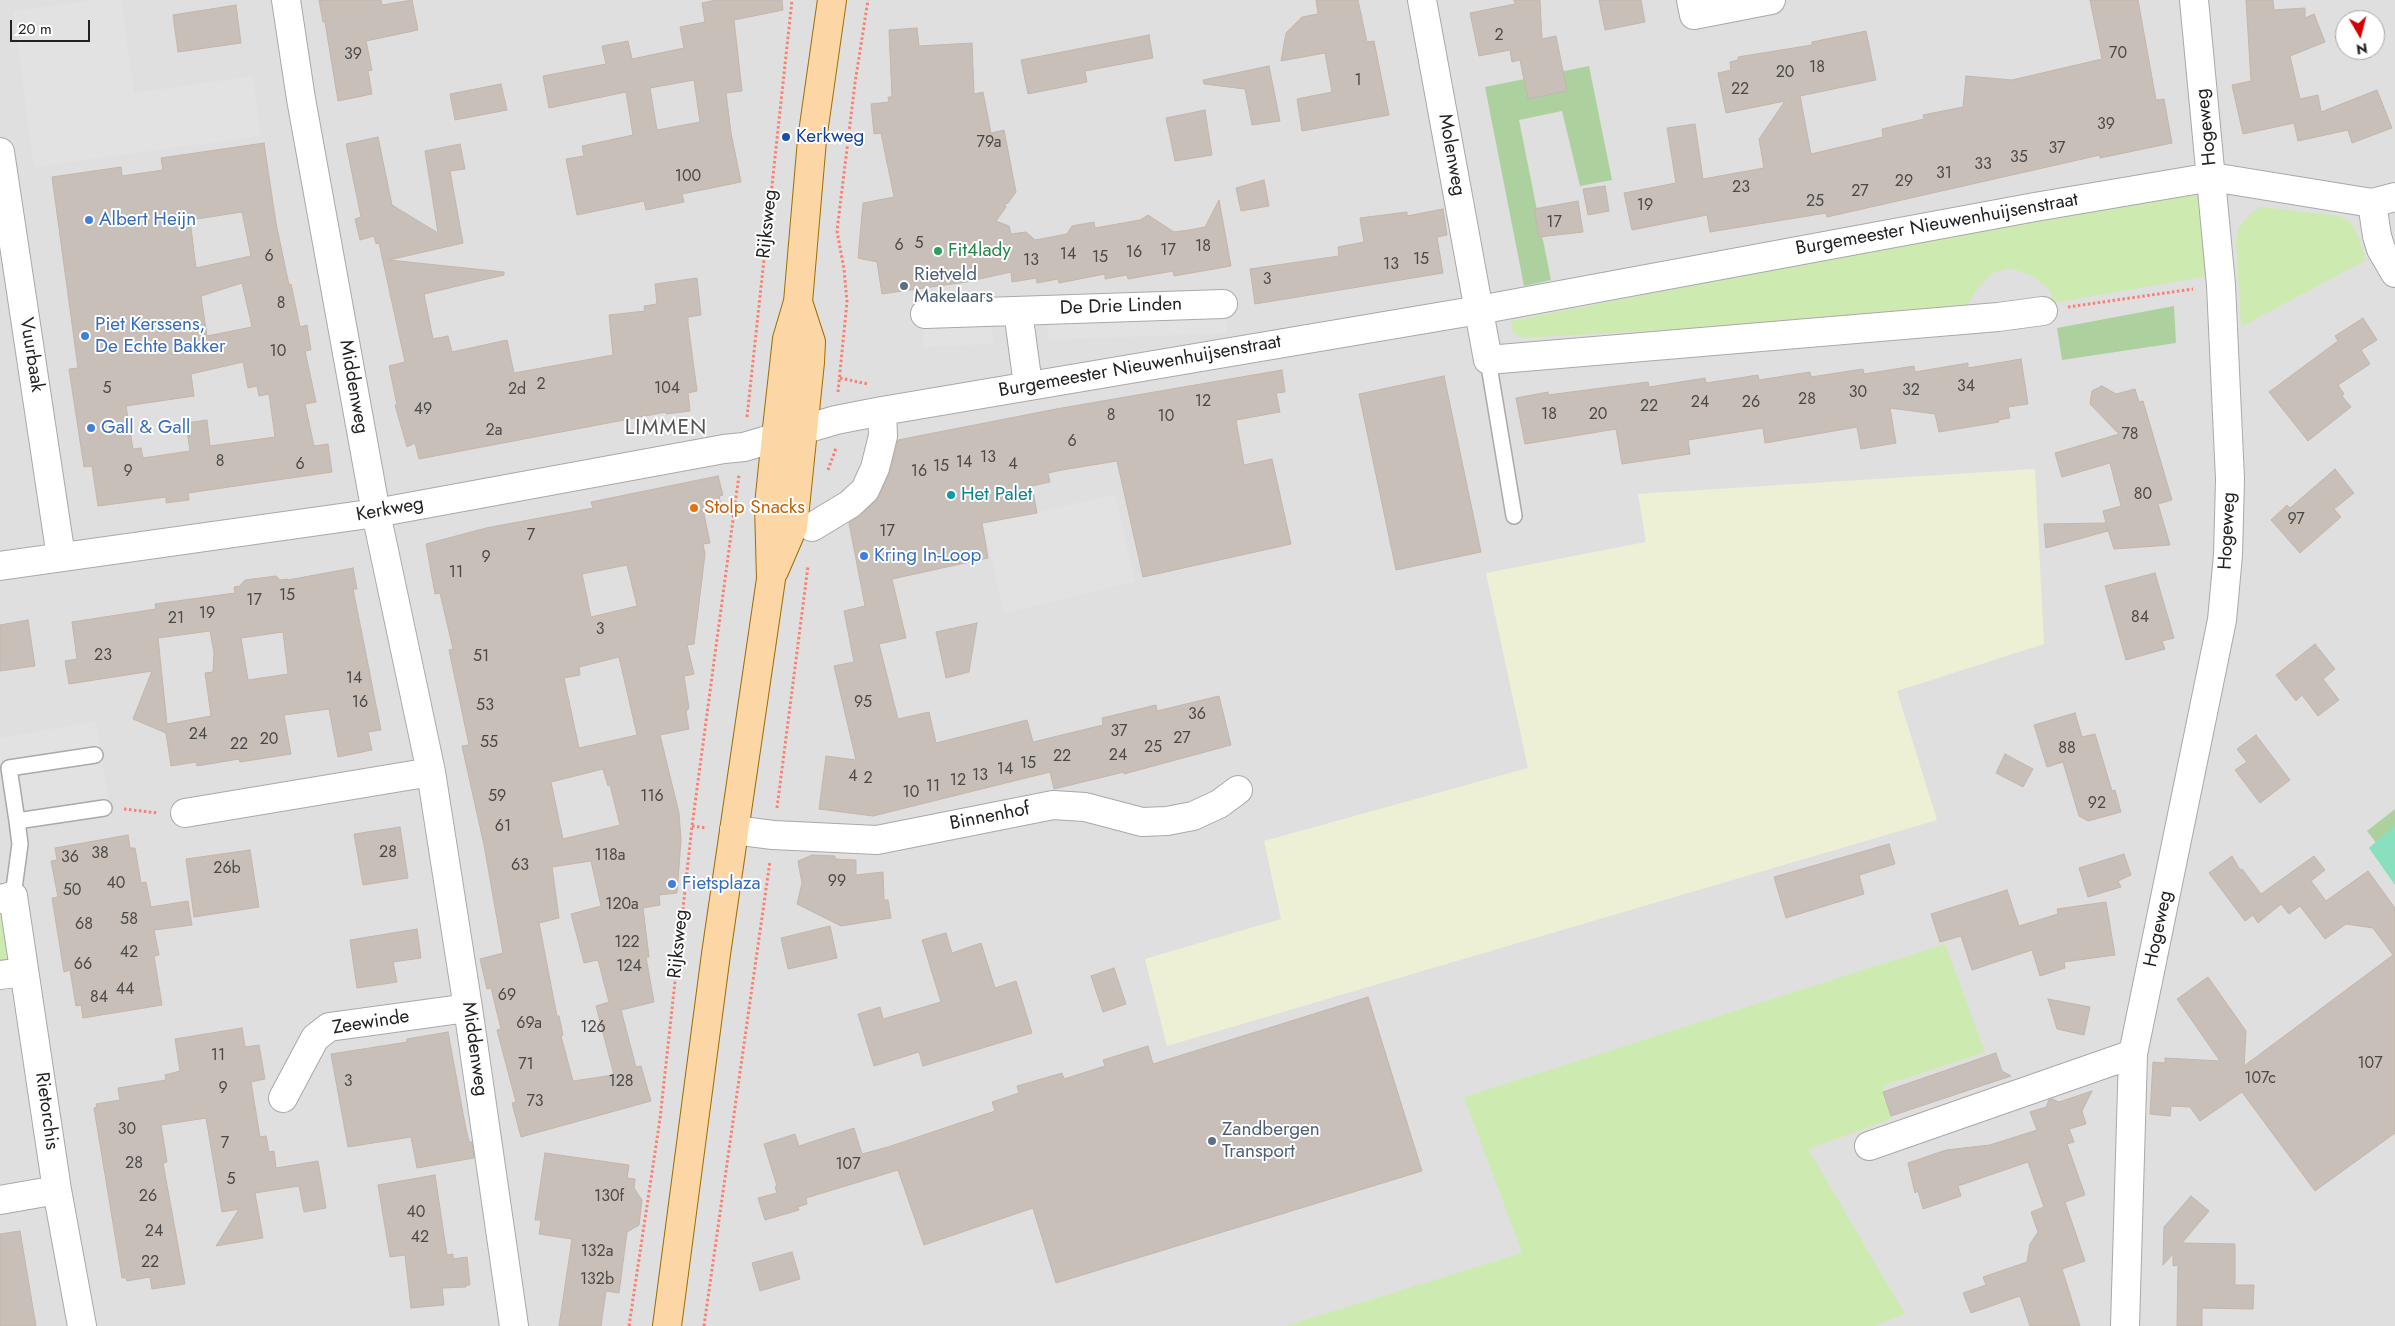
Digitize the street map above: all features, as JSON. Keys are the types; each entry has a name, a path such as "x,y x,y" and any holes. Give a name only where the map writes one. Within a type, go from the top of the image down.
{"main road":[{"name":"Rijksweg","path":"667,1326 734,830 771,579 769,505 789,433 787,340 798,302 812,140 832,0"}],"street":[{"name":"Middenweg","path":"286,0 301,99 376,513 431,772 468,1008 514,1326"},
{"name":"Molenweg","path":"1422,0 1479,310"},
{"path":"1691,0 1694,16 1771,0"},
{"name":"Hogeweg","path":"2125,1326 2133,1054 2222,620 2230,479 2221,285 2194,0"},
{"name":"Vuurbaak","path":"0,152 61,557"},
{"name":"Burgemeester Nieuwenhuijsenstraat","path":"789,433 882,411 1479,310 2034,207 2212,177 2383,200"},
{"path":"2383,200 2377,236 2381,249 2395,273"},
{"name":"De Drie Linden","path":"925,314 1223,304"},
{"path":"1479,310 1488,360 1998,317 2043,311"},
{"path":"1018,311 1028,385"},
{"path":"812,527 850,504 865,490 875,468 883,436 882,411"},
{"name":"Kerkweg","path":"0,566 376,513 724,449 744,447 789,433"},
{"path":"185,813 431,772"},
{"name":"Binnenhof","path":"734,830 773,835 876,840 1053,805 1085,807 1142,822 1167,821 1193,816 1219,804 1238,790"},
{"name":"Rietorchis","path":"6,897 12,974 39,1062 57,1190 82,1326"},
{"name":"Zeewinde","path":"283,1098 315,1038 329,1027 468,1008"},
{"path":"1869,1146 2133,1054"},
{"path":"0,1200 57,1190"}],"lane":[{"path":"1488,360 1514,516"},
{"path":"6,897 20,844 9,768 95,755"},
{"path":"17,821 104,808"}],"path":[{"name":"Rijksweg","path":"744,447 792,0"},
{"path":"840,378 847,302 844,268 837,231 854,83 868,0"},
{"path":"2043,311 2221,285"},
{"name":"Rijksweg","path":"629,1326 660,1119 692,826 735,502"},
{"path":"704,1326 800,636 812,527"},
{"path":"104,808 185,813"}],"shaded area":[{"path":"0,0 2395,0 2395,1326 0,1326"},
{"path":"96,0 121,0 134,93 253,76 261,136 34,167 13,11"},
{"path":"1226,311 1227,333 1048,340 1047,317"},
{"path":"992,325 993,344 923,347 923,328"},
{"path":"1115,494 1135,582 1004,613 984,525"},
{"path":"96,721 111,815 12,832 0,768 0,738"}],"green space":[{"path":"1589,66 1612,180 1580,186 1562,111 1519,120 1551,280 1524,286 1485,87"},
{"path":"2183,192 2202,199 2209,276 2053,303 2050,290 2031,275 2009,268 1991,274 1979,287 1965,308 1947,314 1522,338 1513,332 1511,321 2162,194"},
{"path":"2261,207 2340,216 2351,223 2357,233 2366,260 2241,327 2236,240 2238,229 2249,215"},
{"path":"2174,306 2176,343 2062,360 2057,328"},
{"path":"2035,469 2044,644 1897,691 1937,820 1167,1046 1145,959 1281,919 1264,841 1528,768 1486,573 1646,542 1638,494"},
{"path":"2395,809 2395,867 2367,831"},
{"path":"2395,825 2395,885 2369,848"},
{"path":"0,915 2,916 10,956 0,964"},
{"path":"1945,944 1985,1052 1883,1086 1891,1119 1808,1149 1905,1314 1874,1326 1285,1326 1522,1253 1464,1097"}],"building":[{"path":"319,0 381,0 382,5 412,0 418,30 366,41 372,70 368,71 372,94 338,101 325,22 323,22"},
{"path":"716,0 782,0 783,10 734,20 742,91 726,93 731,133 741,182 682,194 684,202 646,210 644,201 577,215 566,159 584,156 582,146 633,135 626,92 549,108 543,76 606,64 602,46 628,41 632,59 684,48 680,27 705,22 702,3","holes":["694,80 700,122 657,130 650,88"]},
{"path":"1316,0 1358,0 1367,42 1374,41 1389,115 1302,131 1297,99 1332,92 1325,53 1281,61 1286,33 1302,17 1318,14"},
{"path":"1514,0 1540,0 1542,39 1556,36 1567,91 1528,99 1520,60 1512,62 1510,50 1479,56 1470,13 1515,4"},
{"path":"1599,0 1641,0 1645,22 1605,30"},
{"path":"2090,0 2138,0 2156,100 2164,99 2172,143 2100,158 2100,155 1827,217 1826,213 1710,232 1707,215 1632,230 1624,193 1676,183 1667,128 1695,124 1703,179 1764,168 1759,139 1785,101 1726,113 1718,73 1731,70 1730,62 1738,60 1738,57 1812,45 1812,42 1866,31 1876,80 1800,96 1811,154 1883,137 1882,129 1924,119 1923,115 1963,107 1966,76 2012,80 2102,59"},
{"path":"2246,0 2273,0 2274,10 2305,8 2305,18 2314,14 2325,42 2290,56 2300,99 2318,95 2321,112 2377,90 2392,128 2352,143 2348,130 2298,141 2294,123 2243,134 2232,85 2251,81"},
{"path":"236,5 241,43 178,52 173,15"},
{"path":"917,28 919,46 972,43 974,94 983,92 991,133 1004,130 1016,192 1008,203 1005,204 1006,207 996,221 1009,226 1011,234 1026,232 1035,240 1067,234 1072,226 1094,222 1095,228 1140,220 1148,215 1174,232 1189,230 1205,227 1219,200 1231,266 1174,276 1173,271 1128,279 1127,275 1105,279 1105,274 1059,283 1058,279 1037,283 1036,278 1012,282 1011,272 966,282 882,294 877,262 858,258 863,203 894,197 881,133 874,134 871,104 889,102 888,97 892,97 889,30"},
{"path":"1149,35 1153,58 1085,71 1087,82 1028,94 1021,60"},
{"path":"1269,66 1280,121 1252,125 1245,89 1204,84 1203,80"},
{"path":"501,84 507,110 455,120 450,94"},
{"path":"1205,110 1212,155 1175,161 1166,118"},
{"path":"378,137 392,205 438,233 425,151 460,144 465,169 450,171 463,243 389,260 504,272 504,275 424,294 433,339 448,336 452,352 507,340 514,373 613,355 609,315 645,311 644,306 657,304 655,284 697,278 701,315 688,317 697,391 688,393 690,411 666,414 666,412 419,459 415,443 407,447 395,405 397,405 389,366 405,362 379,243 376,244 374,236 360,240 355,219 361,217 346,144"},
{"path":"264,143 276,223 289,285 291,284 300,327 307,325 311,350 305,351 316,402 305,404 314,446 328,444 332,472 188,493 189,500 166,503 166,497 98,506 92,466 84,467 69,369 78,368 52,177 121,167 122,176 163,170 161,158","holes":["242,212 251,256 196,268 190,220","242,283 252,327 207,336 201,296","243,362 248,388 257,386 259,396 269,394 275,437 210,446 207,420 186,423 190,451 143,458 141,448 133,449 126,406 194,396 191,374"]},
{"path":"1264,180 1269,206 1241,211 1236,188"},
{"path":"1605,186 1609,211 1588,215 1583,189"},
{"path":"1578,201 1583,232 1539,237 1534,209"},
{"path":"1443,209 1447,235 1437,237 1443,273 1255,304 1250,269 1339,256 1338,247 1364,242 1360,218 1407,212 1407,216"},
{"path":"2363,318 2377,340 2361,350 2370,364 2338,385 2344,394 2342,396 2351,407 2308,441 2269,392 2338,341 2335,336"},
{"path":"2021,359 2028,404 2008,407 2010,418 1998,420 1999,422 1939,432 1935,414 1890,408 1896,443 1861,449 1857,427 1765,443 1763,428 1688,440 1690,454 1622,464 1616,429 1525,444 1516,398 1548,392 1548,395 1648,382 1649,387 1705,378 1706,383 1758,375 1759,380 1810,372 1811,377 1863,369 1864,374 1914,366 1915,372 1968,363 1968,368"},
{"path":"1282,370 1285,392 1276,393 1280,412 1236,420 1244,465 1272,459 1291,544 1143,577 1117,461 1048,473 1050,482 1032,486 1037,513 982,523 988,558 892,579 906,638 879,644 898,719 929,712 936,743 1027,720 1033,742 1103,725 1102,718 1156,705 1157,711 1219,696 1231,745 1124,774 1124,772 1054,789 1050,772 873,816 819,809 826,756 856,760 834,666 854,662 844,611 865,606 849,523 861,515 879,497 890,472 898,440 1056,409"},
{"path":"1444,376 1481,552 1396,570 1359,394"},
{"path":"2102,386 2116,394 2135,389 2139,402 2143,401 2172,500 2158,504 2170,545 2114,549 2107,527 2108,531 2046,548 2044,524 2106,523 2103,511 2121,506 2110,463 2062,477 2055,453 2119,434 2090,404 2092,391"},
{"path":"2335,469 2354,493 2334,509 2341,517 2300,553 2271,520 2287,505 2290,508"},
{"path":"718,476 723,495 719,496 722,510 704,514 710,543 703,544 705,554 694,644 687,645 694,674 684,676 689,708 686,712 689,729 660,735 679,813 681,840 677,893 659,895 660,905 643,908 649,957 646,957 654,1002 621,1010 636,1067 641,1066 651,1101 521,1137 512,1103 516,1102 497,1030 501,1029 491,988 487,989 480,959 503,953 484,845 462,746 469,745 449,650 453,649 440,593 435,594 426,544 486,528 593,508 591,502","holes":["627,565 637,606 591,617 582,574","619,657 637,735 579,748 564,678 580,675 579,667","603,769 608,786 610,785 620,825 563,839 551,782","591,861 601,906 571,914 584,963 598,960 609,1002 596,1006 614,1075 573,1081 561,1036 563,1035 559,1016 557,1016 539,923 559,918 552,867"]},
{"path":"353,568 357,589 353,589 381,730 368,732 372,750 338,757 329,709 284,715 291,754 240,762 239,759 197,766 196,762 171,766 166,733 133,719 152,671 69,684 65,661 77,659 72,622 156,609 155,604 235,593 234,587 240,586 245,580 276,576 280,580","holes":["210,631 214,653 213,672 205,673 211,716 167,724 158,638","283,632 288,674 248,680 241,638"]},
{"path":"2155,573 2174,638 2162,641 2165,649 2126,660 2105,586"},
{"path":"28,620 35,666 0,671 0,625"},
{"path":"977,623 969,672 946,678 936,632"},
{"path":"2315,644 2335,669 2323,679 2339,700 2318,716 2302,695 2296,701 2276,675"},
{"path":"2075,713 2082,737 2095,734 2112,791 2115,790 2121,812 2088,821 2079,816 2063,762 2047,767 2034,725"},
{"path":"2256,735 2290,780 2260,803 2235,770 2247,762 2237,749"},
{"path":"2005,754 2033,769 2023,787 1996,773"},
{"path":"400,827 408,878 363,885 354,834"},
{"path":"128,835 130,848 135,848 141,883 146,882 151,907 188,901 192,925 154,930 159,955 154,956 162,1005 83,1018 81,1005 76,1006 70,970 64,972 52,898 58,897 51,861 57,860 55,848"},
{"path":"1889,844 1895,864 1859,875 1864,894 1786,918 1774,877"},
{"path":"250,850 259,907 194,917 186,859"},
{"path":"2124,854 2131,875 2118,881 2121,887 2088,897 2079,868"},
{"path":"812,855 835,856 835,859 856,860 856,875 883,872 884,900 888,900 891,918 841,926 797,904 802,883 798,861"},
{"path":"2232,856 2240,870 2242,869 2261,894 2314,856 2325,870 2311,881 2326,901 2368,871 2395,908 2395,1133 2315,1191 2242,1092 2200,1121 2190,1107 2171,1106 2170,1116 2150,1114 2153,1062 2165,1063 2165,1058 2220,1061 2177,999 2208,977 2246,1031 2244,1066 2393,955 2373,928 2346,924 2325,939 2300,906 2289,914 2281,904 2258,923 2253,915 2245,921 2209,873"},
{"path":"2007,890 2019,926 2058,914 2057,909 2106,902 2115,955 2064,962 2065,968 2040,976 2032,950 1972,970 1961,936 1940,942 1931,914"},
{"path":"830,926 837,958 788,969 781,938"},
{"path":"417,929 421,958 393,962 397,982 357,988 350,940"},
{"path":"946,933 952,953 981,943 995,988 1016,981 1032,1033 923,1066 919,1052 874,1066 858,1014 880,1007 883,1019 941,1002 922,940"},
{"path":"1114,968 1126,1004 1103,1012 1091,976"},
{"path":"1368,997 1422,1171 1056,1283 1033,1208 924,1245 898,1170 806,1198 807,1204 798,1207 799,1210 765,1220 758,1198 777,1193 775,1187 777,1186 764,1144 795,1134 799,1146 854,1128 862,1154 995,1111 992,1102 1019,1093 1017,1086 1062,1073 1064,1079 1105,1066 1103,1060 1148,1046 1153,1064"},
{"path":"2048,999 2090,1007 2084,1035 2057,1029"},
{"path":"242,1028 245,1047 259,1045 265,1079 251,1082 260,1137 266,1136 269,1152 274,1151 276,1168 318,1161 326,1208 304,1212 299,1186 255,1193 263,1238 216,1246 239,1209 222,1212 206,1118 161,1125 167,1162 163,1163 185,1284 152,1289 150,1277 127,1281 126,1278 122,1278 94,1108 97,1107 96,1104 120,1100 118,1088 166,1080 165,1075 180,1071 175,1039"},
{"path":"448,1032 465,1124 469,1142 472,1142 474,1158 417,1168 411,1137 348,1147 331,1054 407,1042 407,1039"},
{"path":"1996,1053 2002,1071 2011,1076 1891,1116 1883,1092"},
{"path":"2092,1091 2082,1111 2086,1124 2069,1129 2074,1142 2067,1144 2085,1195 2065,1202 2085,1261 2062,1269 2080,1326 2030,1326 2020,1296 1971,1313 1963,1293 1986,1285 1983,1277 2027,1262 2030,1244 2038,1232 2031,1212 2044,1207 2028,1162 1958,1186 1961,1196 1923,1209 1918,1191 1915,1193 1908,1163 1946,1150 1990,1145 2037,1130 2030,1112 2046,1107 2049,1100 2052,1099 2059,1102"},
{"path":"545,1153 629,1165 627,1178 635,1179 634,1188 642,1200 639,1225 627,1232 619,1293 606,1291 601,1326 559,1326 572,1239 539,1234 541,1220 535,1220"},
{"path":"435,1175 447,1255 453,1254 453,1259 467,1257 470,1285 466,1285 466,1287 442,1288 444,1305 411,1308 405,1255 390,1257 378,1185"},
{"path":"2191,1196 2209,1211 2182,1243 2235,1244 2235,1285 2254,1285 2253,1309 2202,1308 2202,1326 2177,1326 2178,1265 2173,1266 2173,1254 2163,1265 2164,1227"},
{"path":"20,1231 36,1326 0,1326 0,1234"},
{"path":"792,1252 800,1279 760,1291 752,1263"}],"place":[{"name":"Kerkweg","path":"786,137"},
{"name":"Albert Heijn","path":"89,220"},
{"name":"Fit4lady","path":"938,251"},
{"name":"Rietveld Makelaars","path":"904,286"},
{"name":"Piet Kerssens, De Echte Bakker","path":"85,336"},
{"name":"Gall & Gall","path":"91,428"},
{"name":"Het Palet","path":"951,495"},
{"name":"Stolp Snacks","path":"694,508"},
{"name":"Kring In-Loop","path":"864,556"},
{"name":"Fietsplaza","path":"672,884"},
{"name":"Zandbergen Transport","path":"1212,1141"}],"district":[{"name":"LIMMEN","path":"666,429"}]}
